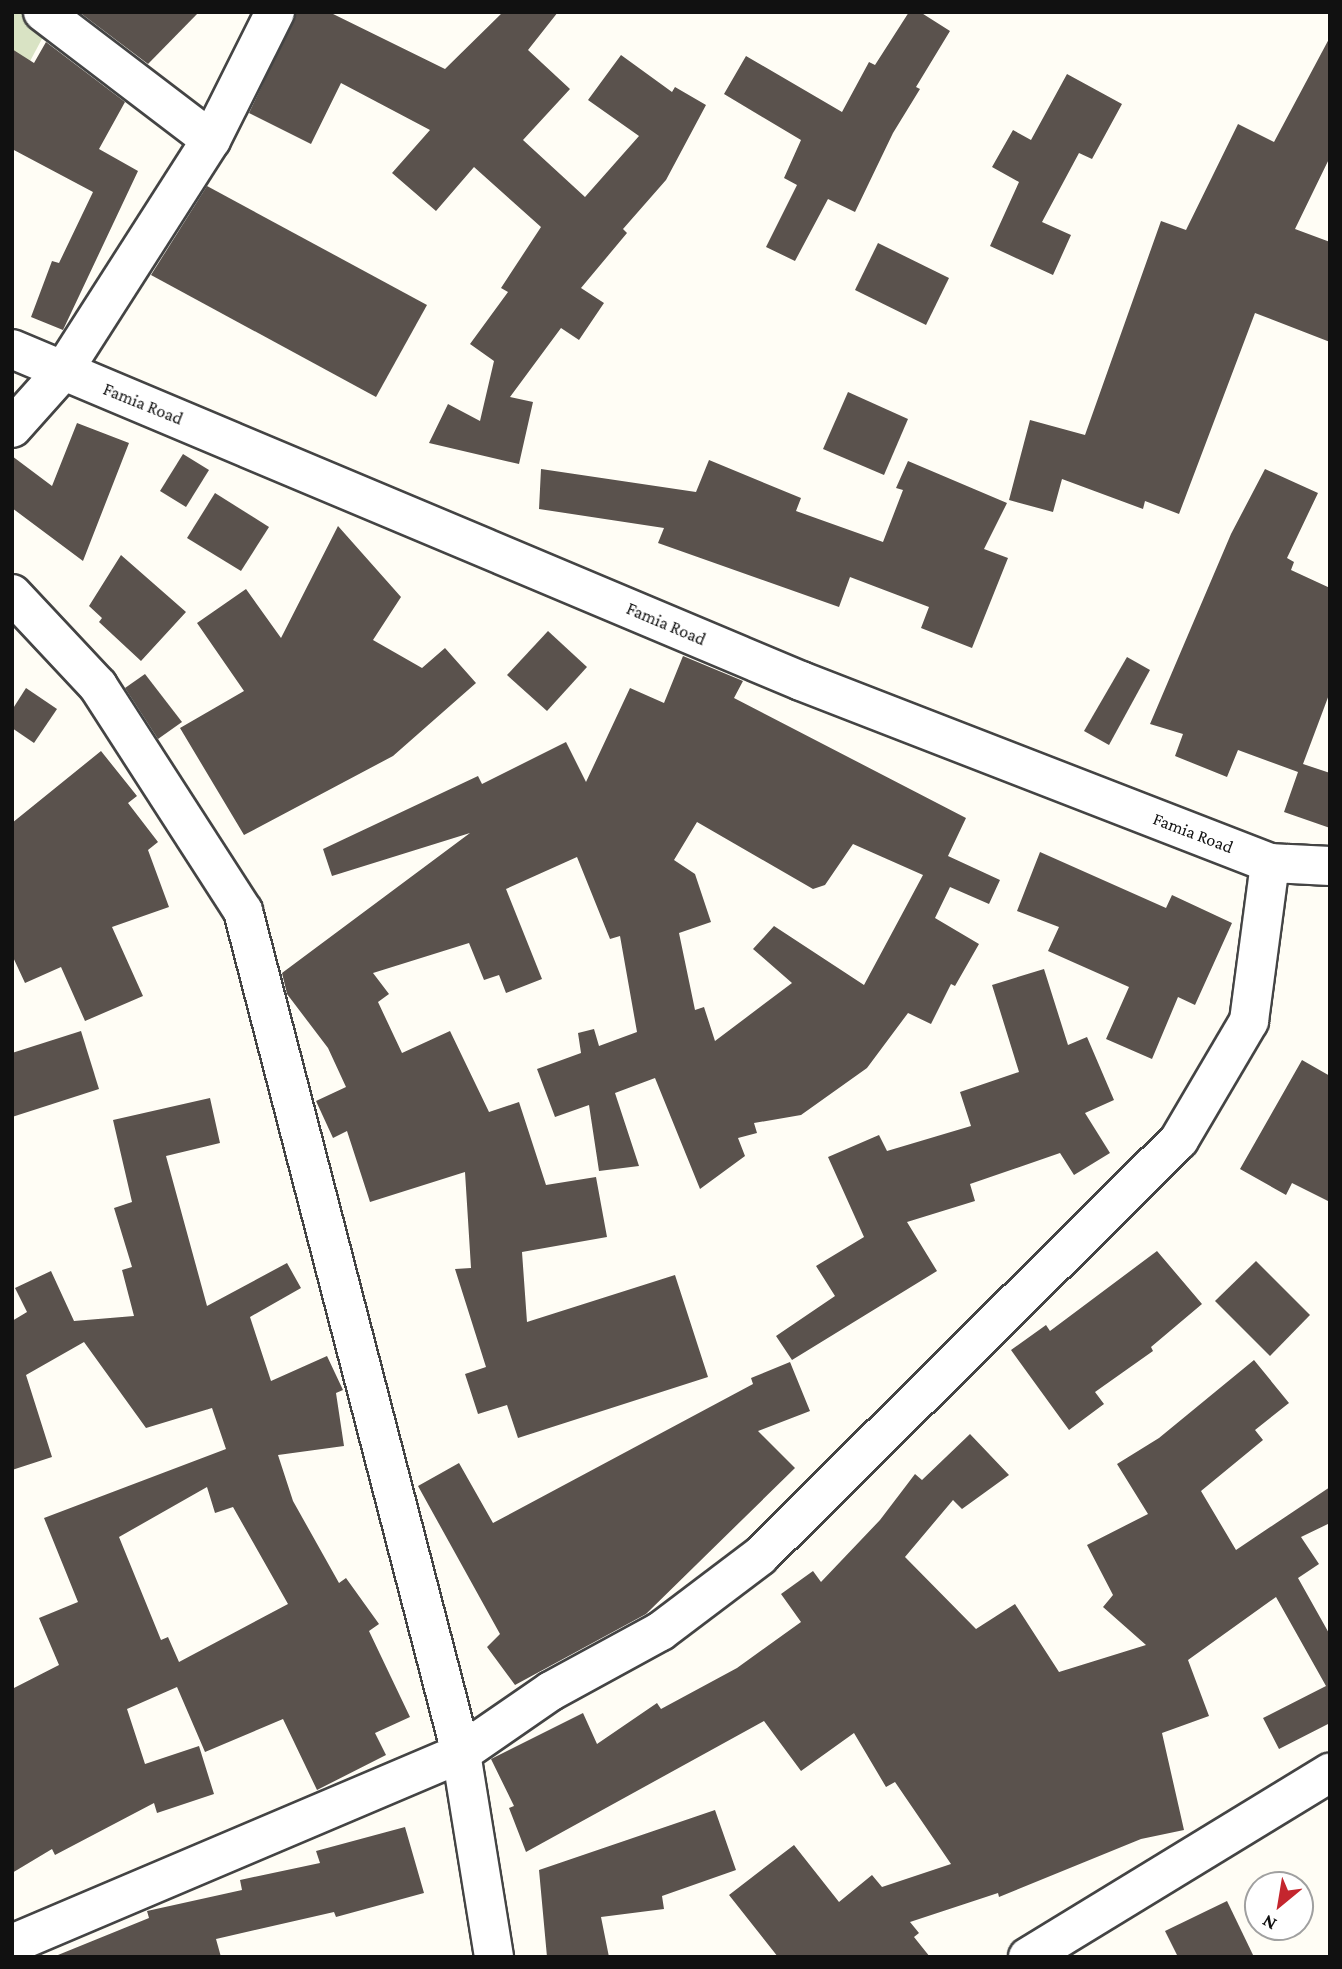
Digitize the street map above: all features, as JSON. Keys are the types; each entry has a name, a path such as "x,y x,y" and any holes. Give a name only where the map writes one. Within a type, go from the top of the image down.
{"street":[{"path":"43,12 211,140"},
{"path":"12,428 63,371 211,140 275,12"},
{"name":"Famia Road","path":"12,349 801,681 1270,863 1330,866"},
{"path":"12,594 98,686 243,911 461,1754 494,1957"},
{"path":"12,1944 461,1754 551,1691 661,1631 760,1556 1180,1140 1250,1021 1270,863"},
{"path":"1028,1957 1330,1773"}],"green space":[{"path":"12,12 21,12 44,35 12,95"}],"building":[{"path":"79,12 199,12 148,64"},
{"path":"297,12 329,12 445,69 503,12 558,12 528,50 570,89 523,140 585,197 639,136 588,100 621,55 672,92 675,87 706,105 666,180 623,229 627,233 581,288 604,303 579,340 561,328 510,397 533,402 519,464 429,443 448,404 480,421 494,361 470,344 508,292 501,288 541,227 474,167 436,211 392,173 430,130 341,83 311,144 249,113"},
{"path":"909,12 920,12 950,31 916,87 920,89 893,133 855,212 828,199 795,261 766,247 797,185 784,178 801,140 724,94 746,56 842,112 869,62 875,65"},
{"path":"1330,37 1330,157 1295,229 1330,242 1330,342 1255,313 1179,514 1145,501 1143,509 1062,479 1053,512 1009,500 1030,420 1085,435 1161,221 1186,230 1238,124 1274,142"},
{"path":"46,42 125,102 99,149 138,171 63,330 31,317 52,261 59,263 93,192 12,149 12,49 34,63"},
{"path":"1067,74 1122,104 1092,159 1079,153 1042,222 1071,235 1053,275 990,246 1019,182 992,167 1013,130 1031,140"},
{"path":"207,186 427,305 376,397 151,275"},
{"path":"878,243 949,278 926,325 855,290"},
{"path":"848,392 908,419 884,475 823,449"},
{"path":"77,423 129,443 83,561 12,508 12,456 52,486"},
{"path":"183,454 209,470 186,507 160,491"},
{"path":"709,460 801,498 796,511 883,542 903,490 896,488 908,461 1007,503 984,549 1008,558 972,648 921,628 929,607 850,577 839,607 658,543 664,528 539,509 541,469 696,492"},
{"path":"1265,469 1318,493 1287,558 1294,562 1291,570 1330,588 1330,692 1303,764 1330,773 1330,828 1284,812 1298,772 1238,750 1227,777 1175,756 1183,734 1150,724 1231,534"},
{"path":"215,493 269,527 241,571 187,538"},
{"path":"338,526 401,597 373,640 422,668 445,648 476,683 393,756 244,835 180,728 244,691 197,623 246,589 281,638"},
{"path":"121,555 186,612 141,661 99,622 102,618 89,606"},
{"path":"548,631 587,667 547,711 507,675"},
{"path":"683,656 743,681 734,698 966,818 948,856 1000,880 989,904 950,887 935,918 979,944 955,986 951,984 931,1024 908,1013 867,1068 801,1115 754,1123 757,1133 738,1138 745,1156 700,1189 655,1078 615,1093 639,1166 599,1171 589,1105 555,1117 537,1069 581,1053 578,1033 594,1029 599,1046 637,1032 620,936 610,939 577,857 506,889 542,979 506,993 499,975 484,980 469,943 373,973 389,994 378,1002 402,1053 450,1031 489,1112 519,1102 546,1185 596,1177 607,1237 522,1252 527,1322 675,1275 708,1377 518,1438 507,1405 478,1414 465,1374 486,1367 455,1269 471,1268 465,1172 370,1202 347,1131 333,1138 316,1101 346,1087 328,1048 287,994 282,973 470,833 332,876 323,849 478,776 482,784 566,742 586,782 630,688 664,703","holes":["697,822 813,889 825,885 853,844 923,875 864,985 774,926 753,949 792,983 715,1041 704,1007 695,1010 679,933 711,922 695,874 674,860"]},
{"path":"1127,657 1150,670 1109,745 1084,731"},
{"path":"145,674 182,722 158,739 125,688"},
{"path":"26,688 57,709 34,743 12,728 12,710"},
{"path":"101,751 137,796 128,803 158,842 148,850 169,907 112,927 143,996 85,1021 61,967 25,983 12,955 12,823"},
{"path":"1040,852 1166,908 1172,895 1232,923 1195,1005 1178,997 1152,1059 1106,1039 1129,987 1048,951 1059,927 1017,911"},
{"path":"1044,969 1068,1045 1087,1037 1114,1100 1085,1113 1110,1153 1074,1175 1060,1153 970,1184 975,1201 907,1222 937,1271 792,1360 776,1336 835,1296 816,1266 864,1237 828,1157 879,1135 887,1151 971,1126 960,1092 1019,1072 992,985"},
{"path":"81,1031 99,1089 12,1117 12,1053"},
{"path":"1302,1060 1330,1076 1330,1202 1292,1183 1286,1195 1240,1169"},
{"path":"210,1098 220,1143 166,1156 207,1306 287,1263 301,1288 250,1317 271,1381 327,1356 343,1390 336,1393 344,1446 278,1455 293,1501 339,1583 346,1578 379,1624 369,1631 410,1717 375,1733 386,1755 317,1790 283,1719 205,1752 177,1687 127,1709 145,1764 199,1746 214,1794 157,1813 154,1803 55,1855 52,1849 12,1873 12,1689 59,1665 39,1618 78,1602 44,1518 226,1449 212,1408 146,1428 84,1342 26,1375 52,1457 12,1470 12,1321 27,1312 15,1288 51,1271 74,1321 134,1316 122,1270 132,1267 114,1208 132,1202 113,1120","holes":["207,1487 215,1513 233,1507 288,1604 179,1662 168,1637 161,1640 119,1537"]},
{"path":"1157,1251 1202,1304 1151,1347 1153,1351 1095,1392 1104,1404 1069,1430 1011,1350 1046,1325 1050,1331"},
{"path":"1256,1261 1310,1315 1270,1356 1215,1301"},
{"path":"1254,1360 1289,1403 1255,1430 1263,1440 1201,1491 1236,1550 1330,1487 1330,1523 1301,1537 1319,1564 1298,1578 1330,1635 1330,1723 1279,1749 1263,1718 1326,1686 1276,1597 1188,1660 1209,1716 1162,1733 1184,1830 1141,1839 999,1897 998,1893 910,1922 919,1933 914,1937 930,1957 778,1957 729,1895 794,1845 839,1902 872,1875 882,1887 951,1864 895,1782 886,1787 854,1733 801,1771 764,1721 526,1852 509,1808 514,1806 491,1759 583,1713 597,1744 657,1703 661,1709 737,1668 801,1622 781,1594 813,1571 821,1582 880,1520 915,1474 922,1480 970,1434 1009,1475 962,1509 953,1500 905,1557 976,1629 1015,1604 1059,1672 1146,1645 1103,1607 1113,1595 1087,1545 1148,1514 1117,1464 1159,1438"},
{"path":"790,1362 810,1411 758,1431 795,1468 646,1614 515,1685 487,1647 500,1634 418,1486 459,1463 493,1523 753,1384 751,1378"},
{"path":"715,1810 736,1870 662,1896 664,1909 601,1917 609,1957 547,1957 539,1870"},
{"path":"405,1827 424,1893 336,1917 334,1912 216,1939 221,1957 53,1957 149,1918 147,1911 242,1890 240,1880 320,1863 316,1851"},
{"path":"1227,1901 1254,1957 1178,1957 1165,1931"}]}
